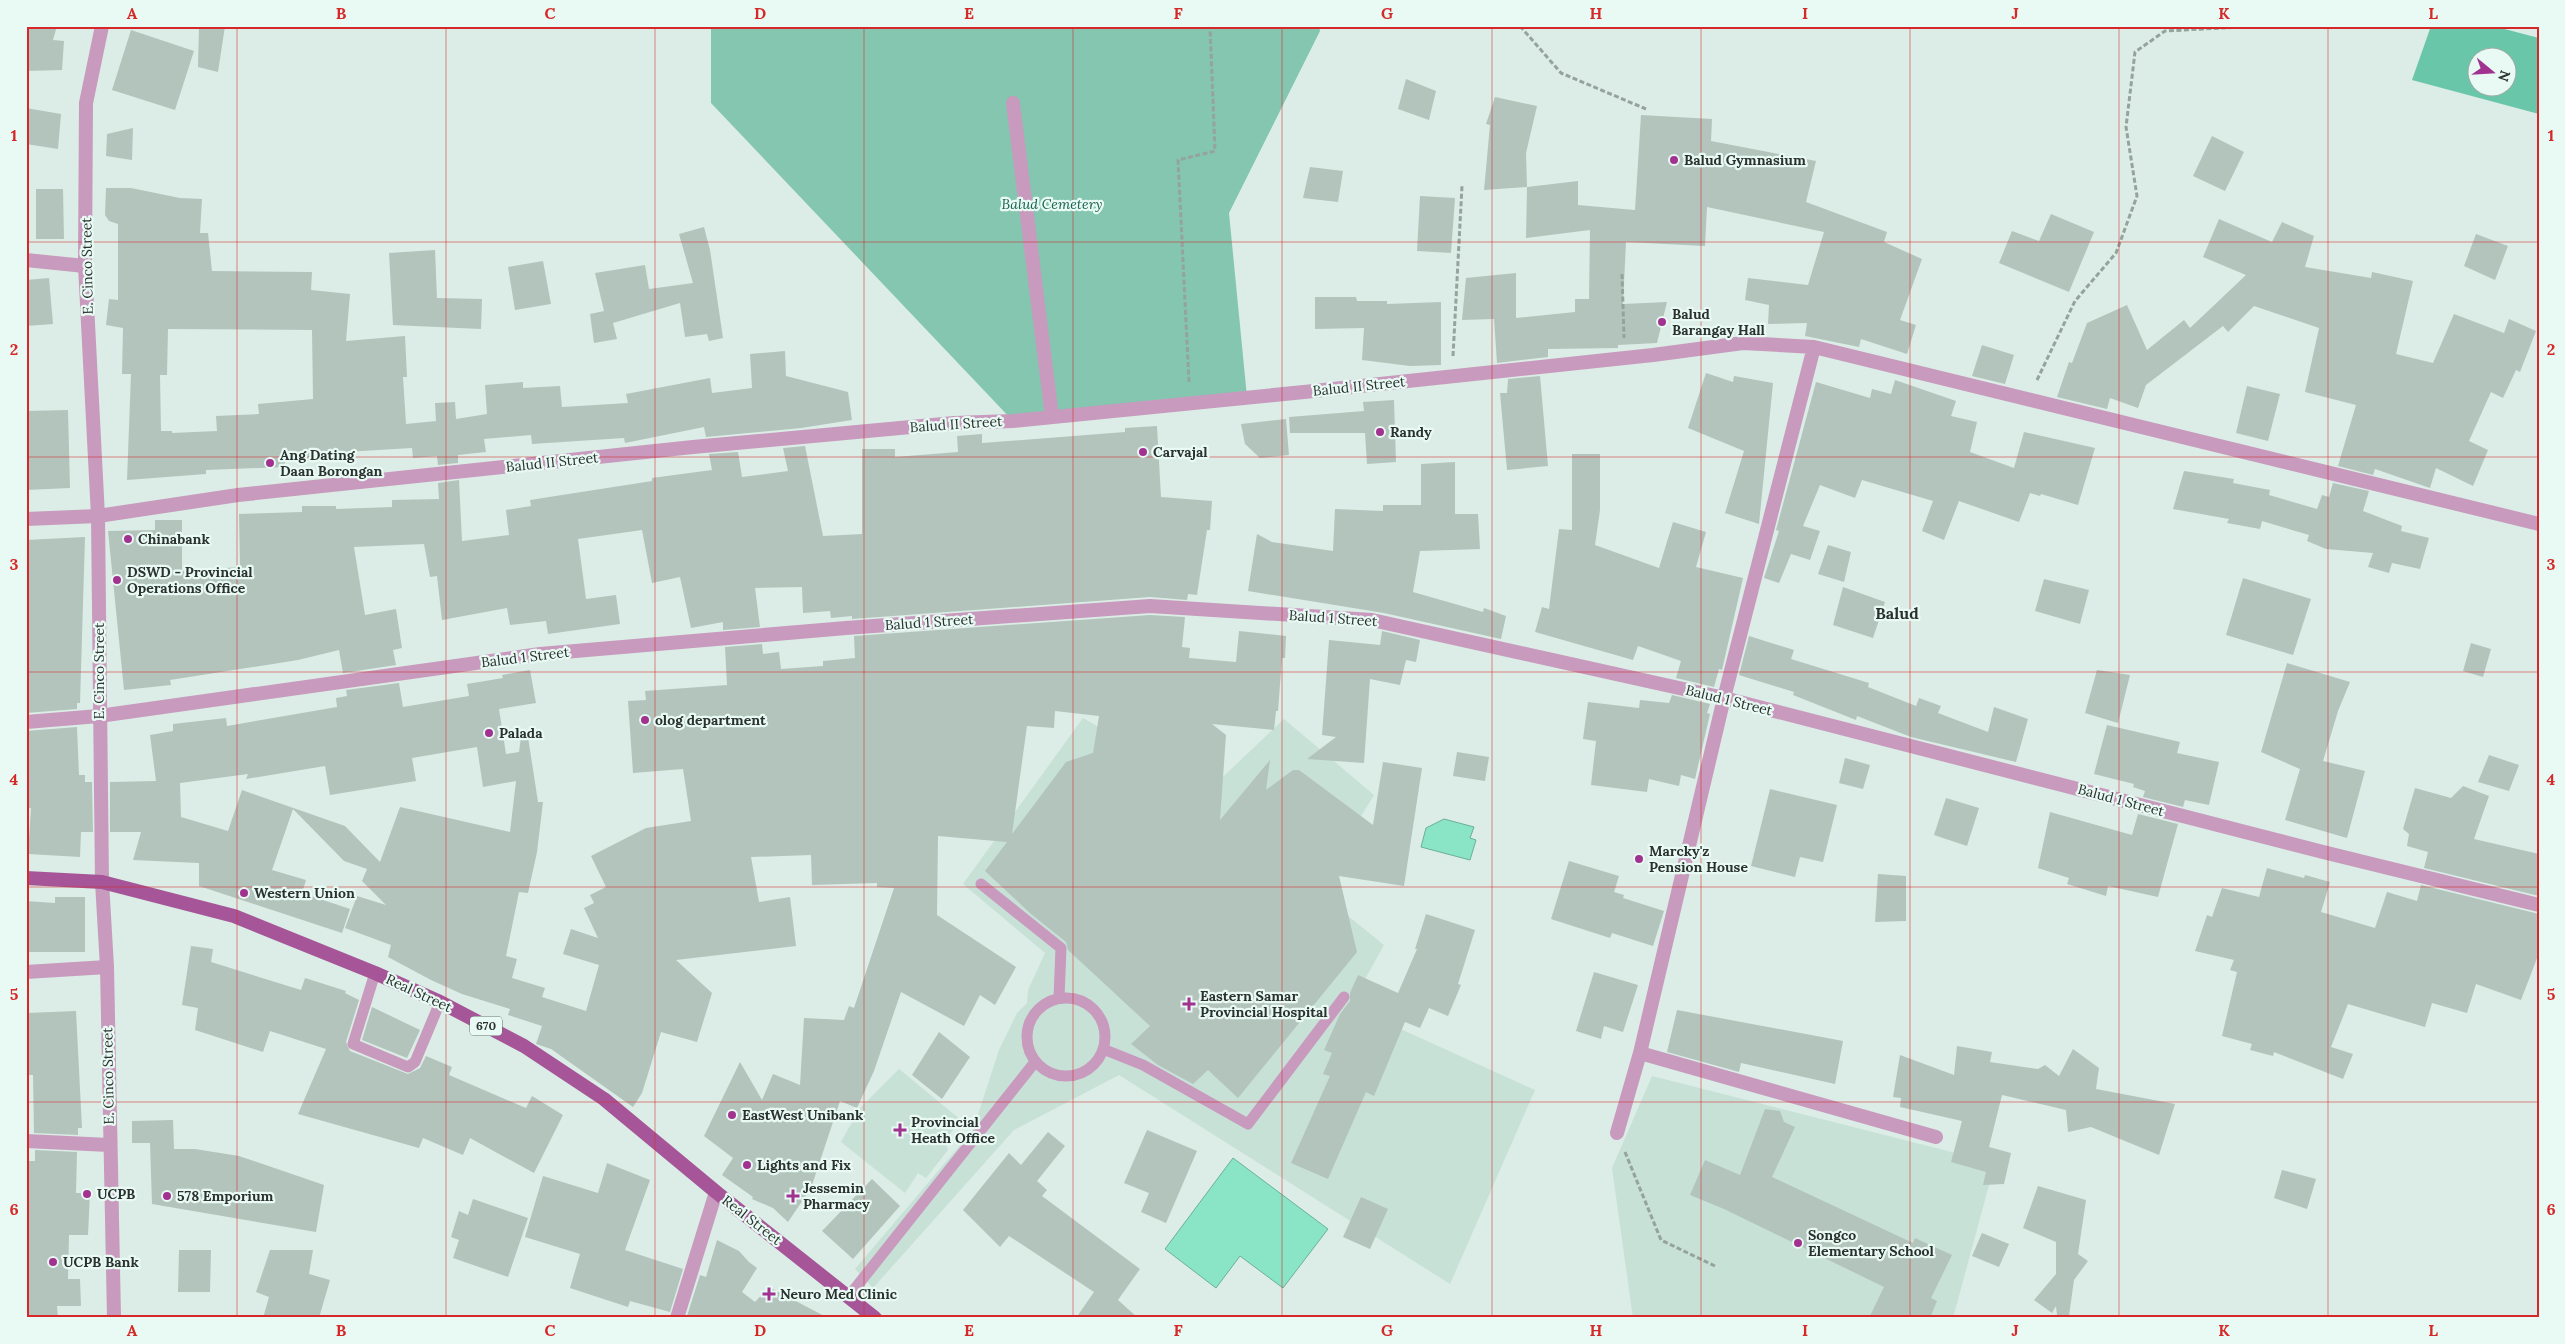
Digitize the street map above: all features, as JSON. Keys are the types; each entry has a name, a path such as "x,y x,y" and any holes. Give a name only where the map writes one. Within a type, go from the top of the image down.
{"main road":[{"name":"Real Street","path":"26,878 102,882 234,916 375,973 440,1002 524,1046 604,1099 716,1192 875,1318"}],"street":[{"name":"E. Cinco Street","path":"102,26 86,103 85,266 98,516 102,882 106,967 114,1318"},
{"path":"1013,103 1052,417"},
{"path":"26,260 85,266"},
{"name":"Balud II Street","path":"26,519 98,516 238,495 693,446 954,423 1052,417 1634,357 1743,343 1814,347 2539,524"},
{"path":"1617,1133 1640,1053 1724,698 1814,347"},
{"name":"Balud 1 Street","path":"26,722 99,716 540,654 846,628 1150,606 1372,620 1724,698 2323,852 2539,905"},
{"path":"26,972 106,967"},
{"path":"1640,1053 1936,1137"},
{"path":"26,1141 109,1144"},
{"path":"677,1318 716,1192"}],"lane":[{"path":"981,884 1061,948 1059,998"},
{"path":"375,973 353,1044 408,1067 415,1062 440,1002"},
{"path":"1103,1049 1143,1065 1248,1124 1344,997"},
{"path":"1059,998 1076,998 1094,1008 1104,1026 1103,1049 1089,1068 1067,1076 1044,1070 1035,1062 1026,1042 1030,1019 1045,1002 1059,998"},
{"path":"849,1296 1035,1062"}],"path":[{"path":"1190,403 1178,160 1214,151 1210,26"},
{"path":"1520,26 1560,72 1646,109"},
{"path":"2027,399 2075,301 2116,253 2137,196 2126,127 2135,52 2165,31 2241,27"},
{"path":"1452,364 1462,186"},
{"path":"1622,274 1624,342"},
{"path":"1617,1133 1661,1240 1717,1267"}],"shaded area":[{"path":"2431,26 2493,26 2539,38 2539,114 2479,98 2518,98 2518,48 2468,48 2468,95 2412,80"},
{"name":"Eastern Samar Provincial Hospital","path":"1083,718 1208,791 1284,719 1374,795 1316,890 1384,945 1350,1006 1535,1090 1450,1284 1119,1075 1014,1130 873,1288 855,1269 973,1130 999,1050 1017,1013 1027,1003 1028,990 1045,953 963,884"},
{"path":"1444,819 1474,827 1470,838 1476,840 1470,860 1421,847 1426,828"},
{"name":"Provincial Heath Office","path":"899,1069 961,1120 945,1140 948,1150 926,1178 918,1173 905,1193 841,1142 860,1108"},
{"name":"Songco Elementary School","path":"1652,1076 1995,1163 1953,1318 1633,1318 1612,1168"},
{"path":"1233,1158 1328,1229 1283,1288 1240,1256 1216,1288 1165,1249"}],"green space":[{"name":"Balud Cemetery","path":"711,26 1319,26 1320,31 1229,213 1247,397 1013,421 711,103"}],"building":[{"path":"26,26 57,26 53,40 64,41 62,70 26,71"},
{"path":"199,26 225,26 218,72 198,67"},
{"path":"131,30 194,51 175,110 112,90"},
{"path":"1406,79 1436,91 1429,120 1398,109"},
{"path":"1495,97 1537,106 1526,153 1527,187 1484,190 1490,125 1486,124"},
{"path":"26,108 61,114 58,149 26,144"},
{"path":"1641,115 1712,119 1711,141 1816,161 1806,202 1887,232 1884,242 1922,259 1900,320 1916,325 1907,354 1861,339 1859,347 1805,336 1807,323 1768,324 1769,305 1745,300 1748,278 1808,285 1824,232 1707,207 1705,246 1626,242 1623,304 1667,302 1657,343 1618,345 1618,348 1548,349 1548,357 1497,363 1494,319 1462,320 1466,278 1516,273 1516,318 1575,312 1575,299 1589,299 1590,230 1526,238 1527,187 1578,181 1578,205 1635,210"},
{"path":"133,128 132,160 106,156 107,134"},
{"path":"2212,136 2244,152 2225,191 2193,176"},
{"path":"1310,167 1343,171 1338,202 1303,198"},
{"path":"106,188 131,188 180,198 202,199 200,233 208,233 212,271 312,272 311,290 350,294 346,341 405,336 407,377 403,377 406,424 436,421 435,403 455,402 456,419 487,414 485,385 523,382 523,388 560,386 562,407 628,403 626,394 710,378 712,393 752,388 750,354 785,351 786,376 848,392 852,420 801,428 706,437 704,427 625,443 624,438 532,444 531,435 484,439 486,452 458,455 458,463 438,465 437,456 413,458 412,448 345,452 345,458 285,462 285,467 206,470 206,474 127,480 131,374 122,374 123,328 106,325 109,299 118,300 118,224 109,221 105,215","holes":["168,329 312,330 313,399 258,404 259,414 216,416 217,431 172,433 172,431 161,431 160,375 167,375"]},
{"path":"36,189 63,189 64,239 36,239"},
{"path":"1420,196 1455,198 1451,253 1417,251"},
{"path":"2051,214 2094,232 2069,292 1999,263 2012,231 2039,241"},
{"path":"2219,219 2272,242 2282,222 2314,236 2305,267 2371,278 2372,272 2413,281 2396,354 2433,363 2454,314 2504,333 2509,319 2536,331 2520,372 2516,370 2503,398 2491,392 2469,441 2488,450 2473,486 2436,468 2430,488 2375,469 2373,475 2338,466 2356,405 2305,392 2319,328 2254,306 2228,332 2223,326 2146,385 2138,408 2110,398 2107,409 2057,397 2069,362 2072,363 2087,323 2127,305 2147,350 2184,320 2190,328 2246,275 2203,257"},
{"path":"704,227 710,250 723,338 709,341 707,334 685,337 680,303 613,323 617,339 594,343 590,314 604,311 595,273 645,265 649,289 693,283 679,234"},
{"path":"2476,234 2508,246 2495,280 2464,266"},
{"path":"435,250 437,298 482,299 481,329 393,325 389,253"},
{"path":"543,261 551,304 515,310 508,267"},
{"path":"49,278 53,324 26,326 26,280"},
{"path":"1315,297 1356,297 1357,301 1387,301 1387,304 1441,302 1441,365 1410,366 1362,360 1364,328 1315,329"},
{"path":"1982,345 2014,355 2005,384 1972,376"},
{"path":"1706,373 1733,382 1734,376 1773,383 1759,524 1725,513 1744,451 1688,428"},
{"path":"1540,376 1548,466 1507,470 1500,393 1507,393 1508,379"},
{"path":"1895,380 1956,401 1951,416 1977,422 1970,452 2014,468 2024,432 2095,448 2078,505 2041,494 2040,496 2030,493 2019,522 1959,501 1944,540 1922,531 1933,501 1862,480 1855,498 1820,485 1803,526 1820,531 1810,560 1791,554 1779,583 1764,578 1779,531 1776,530 1816,382 1870,398 1872,389 1891,394"},
{"path":"2247,386 2280,394 2268,441 2236,433"},
{"path":"1394,400 1396,462 1367,464 1365,433 1290,433 1289,417 1364,411 1363,402"},
{"path":"68,410 70,488 26,490 26,411"},
{"path":"1286,419 1289,455 1260,458 1245,444 1241,424"},
{"path":"1157,426 1161,497 1212,501 1210,530 1207,530 1197,595 1188,594 1187,600 1150,597 852,619 852,616 831,618 830,611 803,613 802,587 755,588 760,627 723,630 723,622 691,628 680,577 652,583 642,530 578,539 586,599 616,595 620,624 548,634 546,621 510,625 507,608 442,620 437,576 430,577 424,544 354,547 365,615 396,609 402,648 393,650 396,665 343,673 339,650 298,660 170,680 171,685 124,690 108,531 155,530 155,520 182,520 182,571 240,567 239,514 302,512 302,506 336,506 336,509 392,507 392,500 439,499 438,483 459,480 462,541 509,535 506,510 531,506 530,500 652,481 652,478 712,470 709,454 738,452 742,477 788,471 783,448 805,446 823,536 862,534 862,449 895,449 895,457 958,452 957,436 982,434 982,443 1125,432 1125,428"},
{"path":"1572,454 1600,454 1600,510 1595,545 1659,568 1673,522 1706,532 1696,567 1743,578 1722,670 1719,669 1714,687 1676,678 1681,661 1638,646 1633,660 1535,632 1542,607 1549,609 1559,529 1572,530"},
{"path":"1455,462 1455,514 1478,514 1480,549 1420,551 1413,592 1483,612 1484,608 1506,616 1501,639 1384,613 1248,591 1257,534 1272,542 1333,551 1335,509 1383,511 1383,505 1421,505 1421,464"},
{"path":"2184,471 2234,479 2233,483 2270,490 2269,495 2317,509 2322,495 2329,497 2333,483 2369,491 2363,511 2402,526 2401,531 2429,538 2420,569 2392,563 2389,573 2368,567 2373,553 2326,549 2307,541 2309,535 2262,521 2260,529 2227,523 2229,519 2173,509"},
{"path":"85,537 80,703 77,703 77,709 26,713 26,540"},
{"path":"1828,545 1851,552 1844,582 1818,574"},
{"path":"2243,578 2311,599 2293,655 2226,635"},
{"path":"2044,579 2089,590 2080,624 2035,611"},
{"path":"1843,587 1885,602 1873,638 1833,625"},
{"path":"1150,615 1185,617 1182,647 1190,648 1189,658 1236,662 1239,631 1286,636 1285,658 1282,658 1278,711 1276,711 1274,730 1212,724 1226,735 1220,820 1270,760 1266,790 1293,770 1299,770 1373,825 1383,762 1422,768 1404,886 1339,876 1357,952 1238,1098 1208,1070 1193,1084 1158,1065 1131,1044 1150,1026 1068,950 1066,942 1031,914 985,871 1007,842 938,836 937,915 1016,967 995,1005 980,995 964,1026 901,992 874,1071 857,1108 840,1101 811,1188 788,1222 773,1208 752,1199 753,1197 722,1175 733,1158 704,1136 740,1062 762,1100 773,1074 800,1085 804,1018 844,1020 849,1006 854,1008 894,888 877,887 877,883 812,885 811,855 751,857 759,902 790,897 796,946 676,960 712,993 697,1042 661,1032 642,1093 633,1107 551,1049 536,1044 542,1026 508,1015 510,1009 462,994 431,980 388,957 391,945 345,928 357,896 386,905 362,881 367,869 344,861 293,809 272,870 306,880 302,893 350,909 342,933 199,886 199,863 133,860 141,832 110,832 110,782 156,781 150,735 173,731 173,724 226,718 227,726 337,707 336,698 347,696 346,690 399,683 403,707 469,696 467,684 503,678 502,675 530,670 536,703 499,709 506,754 519,752 521,737 528,737 538,802 543,802 537,852 528,893 519,892 506,956 517,959 512,978 545,988 542,997 586,1011 599,965 563,954 571,929 598,938 584,908 594,903 590,895 606,887 591,856 646,828 691,821 683,769 633,773 628,701 646,700 645,691 727,685 725,647 762,644 763,654 779,652 781,669 823,666 823,661 855,658 854,636","holes":["1055,711 1099,716 1093,753 1066,762 1012,834 1027,726 1054,728","477,747 483,787 516,781 510,832 400,807 380,862 345,826 242,790 228,831 181,817 180,783 248,774 246,779 325,766 330,795 416,781 412,758"]},
{"path":"1382,631 1420,640 1416,662 1406,660 1400,685 1370,679 1364,763 1307,759 1336,737 1322,735 1329,640 1380,645"},
{"path":"1749,636 1794,650 1791,659 1869,683 1868,687 1916,706 1919,698 1941,706 1938,713 1988,732 1994,707 2028,719 2016,762 1911,737 1857,716 1856,720 1793,695 1794,692 1739,675"},
{"path":"2471,643 2491,649 2483,677 2463,671"},
{"path":"2287,663 2350,682 2338,711 2323,761 2365,771 2347,838 2285,820 2300,769 2261,752"},
{"path":"2097,670 2130,675 2118,723 2085,713"},
{"path":"1672,695 1710,704 1707,713 1710,714 1695,779 1681,775 1679,786 1649,779 1647,792 1591,785 1596,741 1583,739 1588,702 1639,708 1640,700 1669,703"},
{"path":"2107,725 2180,742 2177,753 2219,762 2209,805 2185,800 2183,807 2143,797 2145,791 2133,787 2134,784 2094,774"},
{"path":"77,727 79,775 85,775 85,782 92,782 93,832 81,832 80,857 28,854 31,808 26,808 26,731"},
{"path":"1457,752 1489,757 1485,781 1453,776"},
{"path":"2489,755 2519,765 2509,791 2478,782"},
{"path":"1845,758 1870,765 1863,789 1839,783"},
{"path":"2463,786 2489,796 2474,839 2539,854 2539,896 2424,868 2428,852 2407,846 2409,834 2403,829 2415,788 2451,798"},
{"path":"1770,789 1837,805 1823,862 1800,857 1795,877 1751,866"},
{"path":"1946,798 1979,808 1967,846 1934,835"},
{"path":"2050,812 2132,835 2138,814 2178,824 2158,897 2108,886 2106,896 2067,884 2069,878 2038,868"},
{"path":"1569,861 1619,876 1614,892 1624,895 1623,898 1664,911 1653,946 1612,933 1610,938 1551,919"},
{"path":"2267,868 2304,878 2305,875 2330,882 2321,912 2375,928 2387,892 2417,901 2421,885 2539,914 2539,953 2521,1000 2476,984 2467,1013 2432,1003 2425,1027 2348,1004 2331,1047 2353,1054 2343,1079 2274,1052 2273,1056 2250,1050 2252,1044 2222,1036 2237,972 2230,970 2234,960 2195,951 2207,915 2212,917 2222,888 2259,897"},
{"path":"1878,874 1906,876 1906,921 1875,922"},
{"path":"55,897 85,897 85,952 26,952 26,901 55,903"},
{"path":"1426,914 1475,930 1458,984 1461,985 1448,1016 1429,1008 1420,1028 1405,1022 1374,1096 1366,1092 1328,1179 1291,1163 1330,1076 1323,1074 1332,1053 1324,1050 1340,1014 1350,1001 1350,993 1358,975 1398,993 1417,949 1415,949"},
{"path":"191,946 213,949 211,962 301,990 305,978 346,991 345,993 359,1000 346,1042 350,1051 408,1074 420,1068 426,1056 452,1067 449,1075 526,1108 532,1096 563,1115 534,1173 470,1138 463,1155 423,1138 419,1148 298,1114 326,1049 270,1031 263,1052 195,1030 198,1008 182,1005"},
{"path":"1594,972 1638,985 1623,1032 1604,1026 1601,1039 1576,1031"},
{"path":"372,1007 420,1030 407,1058 362,1040"},
{"path":"1677,1010 1843,1041 1835,1084 1741,1063 1739,1072 1667,1052"},
{"path":"76,1011 82,1128 78,1128 78,1135 34,1133 33,1075 29,1075 27,1013"},
{"path":"939,1032 970,1057 942,1099 912,1075"},
{"path":"1957,1046 1992,1052 1990,1062 2038,1069 2045,1065 2059,1076 2073,1049 2099,1068 2096,1089 2175,1104 2159,1155 2091,1127 2068,1132 2066,1110 2002,1095 1989,1147 2011,1153 2004,1184 1983,1185 1986,1172 1951,1162 1962,1121 1900,1107 1901,1098 1893,1097 1900,1055 1954,1075"},
{"path":"1765,1109 1780,1111 1784,1122 1795,1127 1772,1177 1913,1243 1915,1238 1952,1255 1931,1298 1937,1301 1930,1318 1869,1318 1884,1287 1724,1209 1690,1195 1705,1160 1740,1175"},
{"path":"173,1120 174,1149 195,1149 239,1156 324,1185 316,1232 152,1204 150,1143 132,1143 132,1121"},
{"path":"1147,1130 1197,1151 1166,1223 1141,1212 1149,1193 1124,1183"},
{"path":"1048,1132 1065,1146 1037,1181 1047,1190 1042,1196 1140,1269 1118,1300 1138,1318 1076,1318 1094,1292 1009,1236 1000,1247 963,1210 1009,1153 1021,1165"},
{"path":"35,1150 77,1152 76,1193 90,1193 88,1235 69,1235 68,1279 80,1279 81,1306 57,1306 58,1318 26,1318 26,1161 35,1161"},
{"path":"607,1163 650,1180 625,1250 683,1269 670,1312 630,1301 628,1307 570,1288 580,1254 525,1237 543,1176 598,1193"},
{"path":"2282,1170 2316,1179 2307,1209 2274,1198"},
{"path":"872,1179 900,1206 853,1259 822,1231"},
{"path":"2038,1186 2086,1200 2078,1254 2088,1261 2074,1280 2069,1316 2057,1315 2056,1306 2052,1313 2034,1300 2056,1274 2056,1242 2023,1228"},
{"path":"1361,1197 1388,1209 1370,1249 1343,1237"},
{"path":"473,1199 528,1218 508,1277 453,1258 459,1240 451,1237 459,1211 468,1215"},
{"path":"1982,1233 2009,1244 1999,1267 1972,1256"},
{"path":"717,1240 739,1251 757,1268 742,1292 755,1302 769,1287 828,1318 687,1316 700,1275 706,1277"},
{"path":"179,1250 211,1250 210,1292 178,1292"},
{"path":"270,1250 313,1250 309,1274 330,1280 319,1318 263,1318 269,1297 256,1292"}],"place":[{"name":"Balud Gymnasium","path":"1674,160"},
{"name":"Balud Barangay Hall","path":"1662,322"},
{"name":"Randy","path":"1380,432"},
{"name":"Carvajal","path":"1143,452"},
{"name":"Ang Dating Daan Borongan","path":"270,463"},
{"name":"Chinabank","path":"128,539"},
{"name":"DSWD - Provincial Operations Office","path":"117,580"},
{"name":"olog department","path":"645,720"},
{"name":"Palada","path":"489,733"},
{"name":"Marcky'z Pension House","path":"1639,859"},
{"name":"Western Union","path":"244,893"},
{"name":"Eastern Samar Provincial Hospital","path":"1189,1004"},
{"name":"EastWest Unibank","path":"732,1115"},
{"name":"Provincial Heath Office","path":"900,1130"},
{"name":"Lights and Fix","path":"747,1165"},
{"name":"UCPB","path":"87,1194"},
{"name":"578 Emporium","path":"167,1196"},
{"name":"Jessemin Pharmacy","path":"793,1196"},
{"name":"Songco Elementary School","path":"1798,1243"},
{"name":"UCPB Bank","path":"53,1262"},
{"name":"Neuro Med Clinic","path":"769,1294"}],"district":[{"name":"Balud","path":"1897,613"}]}
